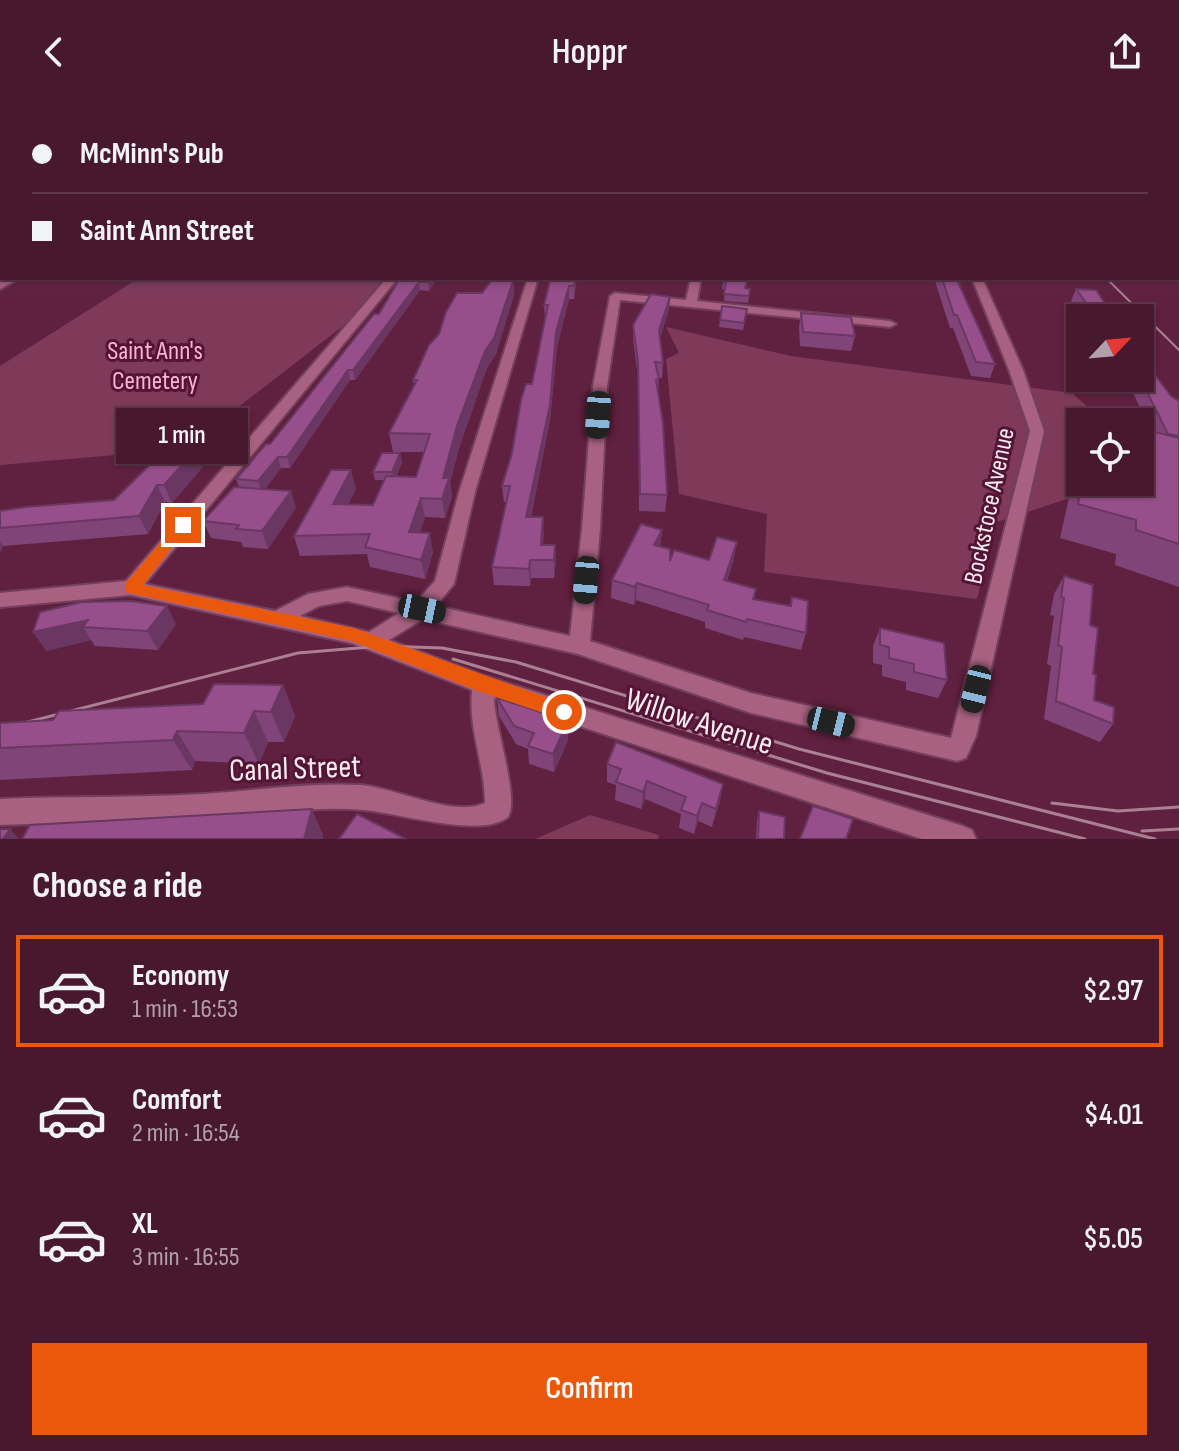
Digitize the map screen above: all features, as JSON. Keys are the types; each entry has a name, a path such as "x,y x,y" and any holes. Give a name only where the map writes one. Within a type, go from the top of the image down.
{"street":[{"path":"131,588 391,280"},
{"path":"371,641 422,609 444,584 467,492 532,280"},
{"path":"691,303 696,280"},
{"name":"Bockstoce Avenue","path":"957,750 964,736 1037,431 1016,370 978,280"},
{"path":"579,646 591,529 600,386 615,296 890,324"},
{"name":"Willow Avenue","path":"0,600 131,588 281,617 371,641 484,685 963,839"},
{"name":"Willow Avenue","path":"281,617 315,599 347,594 579,646 751,703 957,750"},
{"name":"Canal Street","path":"0,812 177,808 359,797 389,803 448,833 468,832 486,824 498,810 497,779 481,713 484,685"}],"green space":[{"name":"Saint Ann's Cemetery","path":"136,280 382,280 347,323 184,449 0,465 0,366"},
{"path":"666,327 791,356 1072,393 1089,408 1066,408 1066,496 1076,496 997,522 977,599 764,572 767,514 679,494 666,359 679,353"},
{"path":"590,815 659,835 658,839 535,839"}],"building":[{"path":"399,280 429,280 419,282 353,370 348,370 287,457 278,457 258,481 236,479 266,444 270,444 374,314 379,314"},
{"path":"492,280 513,281 494,338 485,351 457,426 443,478 449,478 442,499 421,498 409,532 430,533 421,560 365,547 370,534 294,536 331,470 351,470 333,504 373,505 386,476 416,477 430,434 389,433 417,380 413,380 429,345 439,334 446,312 457,293 482,293"},
{"path":"575,280 574,286 569,286 556,332 550,405 526,517 543,517 541,545 555,545 554,560 530,560 529,569 492,567 510,486 502,486 512,453 521,400 526,384 532,384 548,305 544,305 550,281"},
{"path":"747,280 745,288 750,289 749,296 724,294 726,282 723,282"},
{"path":"943,280 960,280 995,364 976,362 957,315 954,315"},
{"path":"1076,289 1096,290 1106,304 1087,304"},
{"path":"651,294 670,297 659,330 663,363 655,362 663,423 667,495 640,494 638,362 633,325"},
{"path":"722,306 747,309 744,323 720,320"},
{"path":"801,313 851,317 855,336 803,332"},
{"path":"1154,374 1171,396 1179,401 1179,436 1168,434 1147,392 1154,392"},
{"path":"1154,432 1179,438 1179,544 1136,530 1136,520 1078,504 1079,496 1154,496"},
{"path":"176,439 205,440 164,485 157,485 139,516 0,528 0,511 114,500"},
{"path":"382,453 400,453 392,472 373,472"},
{"path":"234,487 291,491 262,531 203,521"},
{"path":"641,524 662,530 654,545 670,549 670,561 674,550 709,560 717,537 737,542 724,580 756,589 753,599 791,606 792,597 808,601 806,633 747,619 746,622 707,610 709,605 637,583 635,587 612,580"},
{"path":"1064,576 1093,585 1090,625 1098,628 1093,674 1096,675 1094,700 1114,707 1113,724 1056,701 1062,647 1058,645"},
{"path":"130,601 167,606 147,631 83,627 88,620 33,632 40,612 82,602"},
{"path":"880,628 944,643 947,680 914,672 914,664 889,658 889,647 880,645"},
{"path":"214,684 283,685 271,712 254,711 244,733 177,731 173,740 0,748 0,723 53,720 59,711 203,704"},
{"path":"497,698 568,721 553,754 528,746 534,733 514,726"},
{"path":"616,742 723,784 716,809 702,803 697,816 681,810 686,797 647,781 643,792 616,782 621,769 607,764"},
{"path":"813,806 853,819 846,839 800,839"},
{"path":"312,809 304,839 22,839 30,825"},
{"path":"759,811 785,817 784,839 758,839"},
{"path":"357,814 406,839 339,839"},
{"path":"0,829 10,829 3,839 0,839"}],"tram line":[{"path":"1108,280 1179,350"},
{"path":"0,729 298,653 383,646 442,648 516,662 799,749 1155,839"},
{"path":"453,659 827,773 1085,839"},
{"path":"1052,803 1118,811 1179,807"},
{"path":"1142,831 1179,829"}],"route":[{"path":"183,525 131,588 281,617 354,635 564,712"}]}
